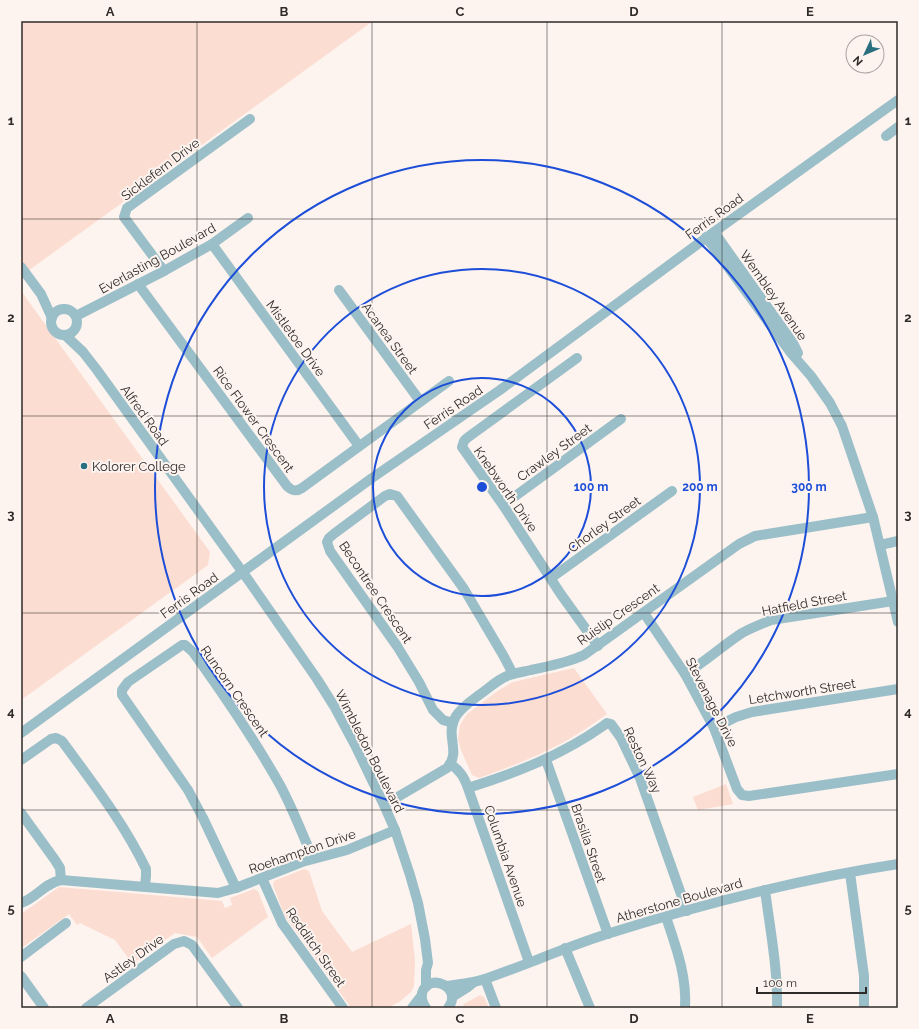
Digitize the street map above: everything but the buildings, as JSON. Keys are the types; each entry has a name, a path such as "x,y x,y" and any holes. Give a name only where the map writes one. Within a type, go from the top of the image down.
{"street":[{"name":"Ferris Road","path":"21,733 372,478 494,395 710,235 898,100"},
{"name":"Sicklefern Drive","path":"164,272 124,217 127,208 250,119"},
{"path":"886,136 898,127"},
{"name":"Everlasting Boulevard","path":"76,316 164,272 212,244 248,218"},
{"name":"Wembley Avenue","path":"710,235 791,353 810,375 830,403 842,426 873,517 898,622"},
{"name":"Mistletoe Drive","path":"212,244 359,446"},
{"path":"21,267 41,294 52,318 52,326 54,330 57,333 65,335 73,331 76,328 76,316 70,310 61,309 41,294"},
{"name":"Rice Flower Crescent","path":"138,284 290,489 294,491 300,490 449,381"},
{"name":"Acanea Street","path":"339,290 420,401"},
{"path":"52,318 54,314 61,309"},
{"name":"Alfred Road","path":"76,328 83,352"},
{"name":"Alfred Road","path":"65,335 83,352 243,572"},
{"name":"Knebworth Drive","path":"576,358 464,441 462,448 503,505 560,593 598,646"},
{"name":"Crawley Street","path":"503,505 621,419"},
{"name":"Chorley Street","path":"551,578 672,492"},
{"name":"Becontree Crescent","path":"453,723 443,720 433,710 419,682 397,646 330,551 327,542 335,533 385,496 390,494 397,496 464,589 488,628 513,674"},
{"name":"Ruislip Crescent","path":"453,723 463,707 498,681 513,674 564,663 584,655 739,544 755,536 873,517"},
{"path":"880,545 898,541"},
{"name":"Wimbledon Boulevard","path":"243,572 334,706 356,747 395,830 418,903 425,939 428,963 422,1002 426,1008"},
{"name":"Hatfield Street","path":"685,674 742,633 771,620 894,601"},
{"name":"Stevenage Drive","path":"644,613 664,640 685,674 714,728 737,789 742,795 749,796 898,774"},
{"name":"Runcorn Crescent","path":"236,888 188,790 122,695 122,690 128,682 182,645 186,646 193,652 258,747 281,787 313,858"},
{"name":"Letchworth Street","path":"714,728 736,717 752,712 898,689"},
{"path":"384,805 440,773 450,764 454,753 451,735 453,723"},
{"name":"Reston Way","path":"468,788 546,760 575,744 607,723 611,724 621,738 640,778 687,911"},
{"path":"21,760 51,739 56,738 62,741 125,831 146,869 145,887"},
{"name":"Brasilia Street","path":"546,760 608,934"},
{"name":"Columbia Avenue","path":"450,764 457,768 463,776 468,788 529,962"},
{"path":"21,813 56,860 60,868 61,880 52,883 28,900 21,903"},
{"name":"Roehampton Drive","path":"61,880 218,893 236,888 313,858 347,850 395,830"},
{"name":"Atherstone Boulevard","path":"424,991 432,983 443,985 474,982 485,979 565,948 608,934 765,890 850,872 898,864"},
{"path":"850,872 864,976 864,1008"},
{"name":"Redditch Street","path":"262,878 282,923 343,1008"},
{"path":"765,890 775,969 777,1008"},
{"path":"666,917 678,950 684,982 685,1008"},
{"path":"21,957 66,922"},
{"name":"Astley Drive","path":"86,1008 174,944 184,941 192,945 237,1008"},
{"path":"565,948 590,1008"},
{"name":"Wimbledon Boulevard","path":"428,963 443,985 451,993 450,1005"},
{"path":"21,976 44,1008"},
{"path":"485,979 496,1008"},
{"name":"Atherstone Boulevard","path":"450,1005 474,982"},
{"path":"412,1008 424,991"}],"shaded area":[{"path":"21,21 373,21 21,276"},
{"name":"Kolorer College","path":"21,291 210,552 208,565 21,700"},
{"path":"574,668 607,714 576,735 546,751 479,778 472,775 458,739 460,725 467,714 499,690 513,682"},
{"path":"726,784 733,804 698,810 693,797"},
{"path":"304,869 309,871 322,911 352,952 411,924 415,960 414,986 411,992 399,1002 387,1008 351,1008 284,915 273,885 274,881"},
{"path":"59,887 222,901 225,908 232,905 230,898 254,889 258,891 268,917 212,958 197,937 175,933 137,961 133,956 129,959 115,940 80,923 77,925 69,914 23,947 21,946 21,912 24,912"},
{"path":"480,995 484,997 489,1008 462,1008 464,1004"}],"place":[{"name":"Kolorer College","path":"84,466"}]}
